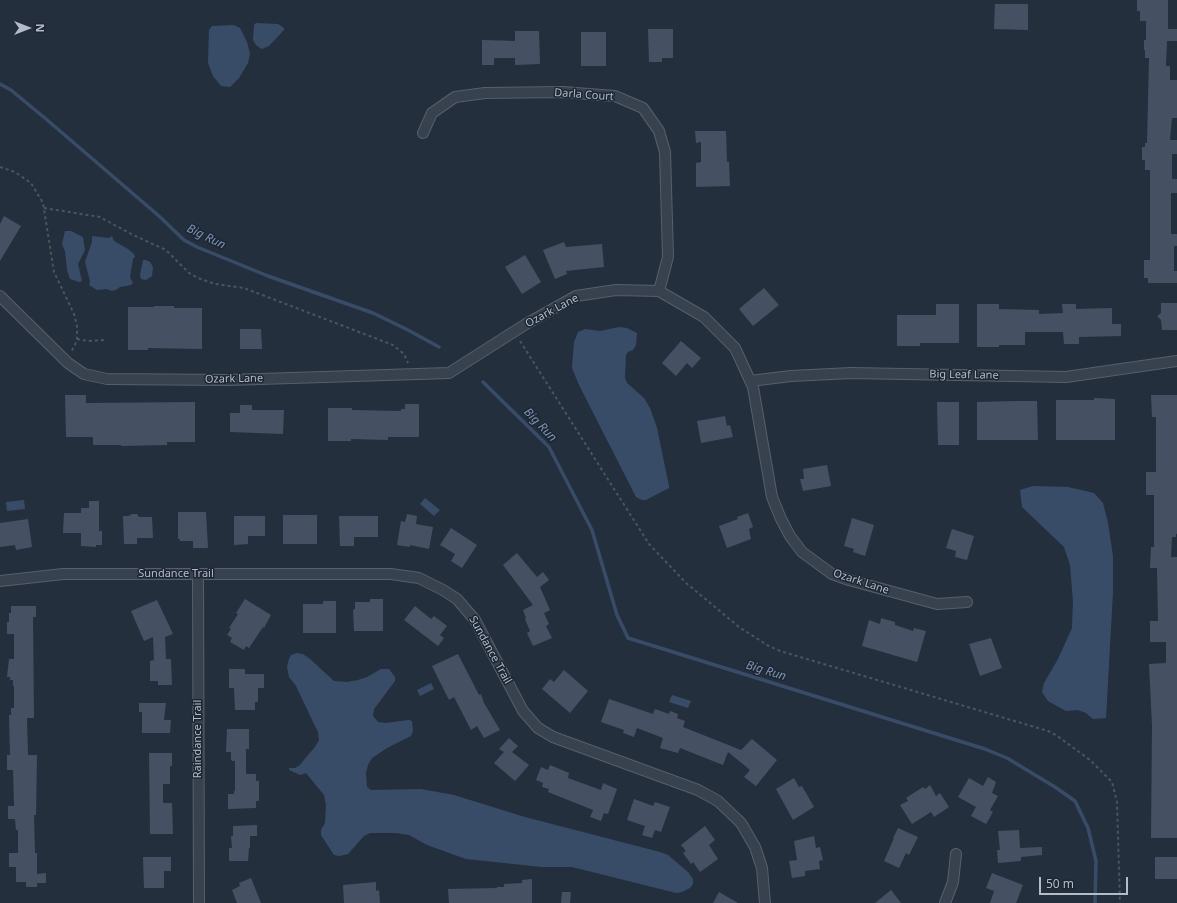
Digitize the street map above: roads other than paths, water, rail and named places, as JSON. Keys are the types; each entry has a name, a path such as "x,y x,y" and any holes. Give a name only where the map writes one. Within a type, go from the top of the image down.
{"street":[{"name":"Darla Court","path":"423,133 432,113 455,97 477,94 563,92 615,96 643,108 660,131 665,152 668,257 659,291"},
{"name":"Ozark Lane","path":"0,296 65,360 84,374 107,379 228,380 450,374 514,332 576,296 616,290 659,291 704,318 734,348 753,387 772,497 780,519 802,552 832,574 849,580 937,604 967,602"},
{"name":"Big Leaf Lane","path":"750,381 791,376 851,373 1066,377 1177,361"},
{"name":"Sundance Trail","path":"0,581 63,574 391,574 419,578 457,599 475,620 523,711 538,728 553,737 698,790 718,801 741,823 755,847 762,868 765,903"},
{"name":"Raindance Trail","path":"198,574 199,903"},
{"path":"945,903 953,882 956,854"}],"water":[{"path":"256,23 278,24 284,28 284,30 269,46 262,49 256,45 253,40 254,25"},
{"path":"234,25 240,28 247,42 250,54 248,63 239,78 230,87 221,86 213,76 208,63 209,30 212,26"},
{"path":"65,231 71,231 83,237 85,250 78,264 82,281 79,282 70,279 67,270 65,251 62,244"},
{"path":"92,236 109,238 112,236 114,241 134,254 135,257 133,259 130,277 133,283 131,285 120,287 112,291 106,289 97,290 89,285 90,281 85,262 92,242"},
{"path":"143,260 150,262 153,267 152,276 146,280 141,279 140,275"},
{"path":"619,327 627,328 637,333 636,345 633,350 628,352 626,355 625,378 627,383 644,398 650,408 657,428 669,486 669,488 646,500 636,497 579,385 572,368 574,342 578,332 585,329 600,331"},
{"path":"1033,486 1068,487 1094,493 1103,503 1108,523 1113,556 1113,592 1106,718 1093,719 1086,713 1078,710 1066,711 1048,701 1042,692 1044,683 1058,659 1072,628 1073,601 1070,565 1064,547 1022,507 1020,490"},
{"path":"425,498 440,510 434,516 420,504"},
{"path":"24,500 25,509 7,511 6,502"},
{"path":"297,653 303,654 310,659 334,681 347,682 358,680 381,669 389,669 395,677 395,681 374,709 373,716 378,722 386,723 409,720 412,721 413,731 411,736 387,748 372,758 366,773 367,787 371,790 421,789 454,795 525,817 660,852 668,855 688,872 693,879 693,884 690,888 676,893 572,867 542,867 466,859 427,845 409,835 396,833 370,833 364,836 348,854 339,856 334,855 321,835 321,830 325,823 326,805 324,795 306,773 300,775 289,770 289,768 295,768 300,765 319,740 318,732 296,686 289,677 287,667 289,659 291,655"},
{"path":"431,683 434,689 420,696 417,690"},
{"path":"672,695 691,701 688,708 669,702"}],"waterway":[{"name":"Big Run","path":"0,84 11,90 46,119 159,216 184,240 197,247 268,276 373,313 439,347"},
{"name":"Big Run","path":"483,382 549,447 592,530 617,615 628,638 985,749 1007,758 1075,801 1088,828 1096,861 1095,903"}]}
